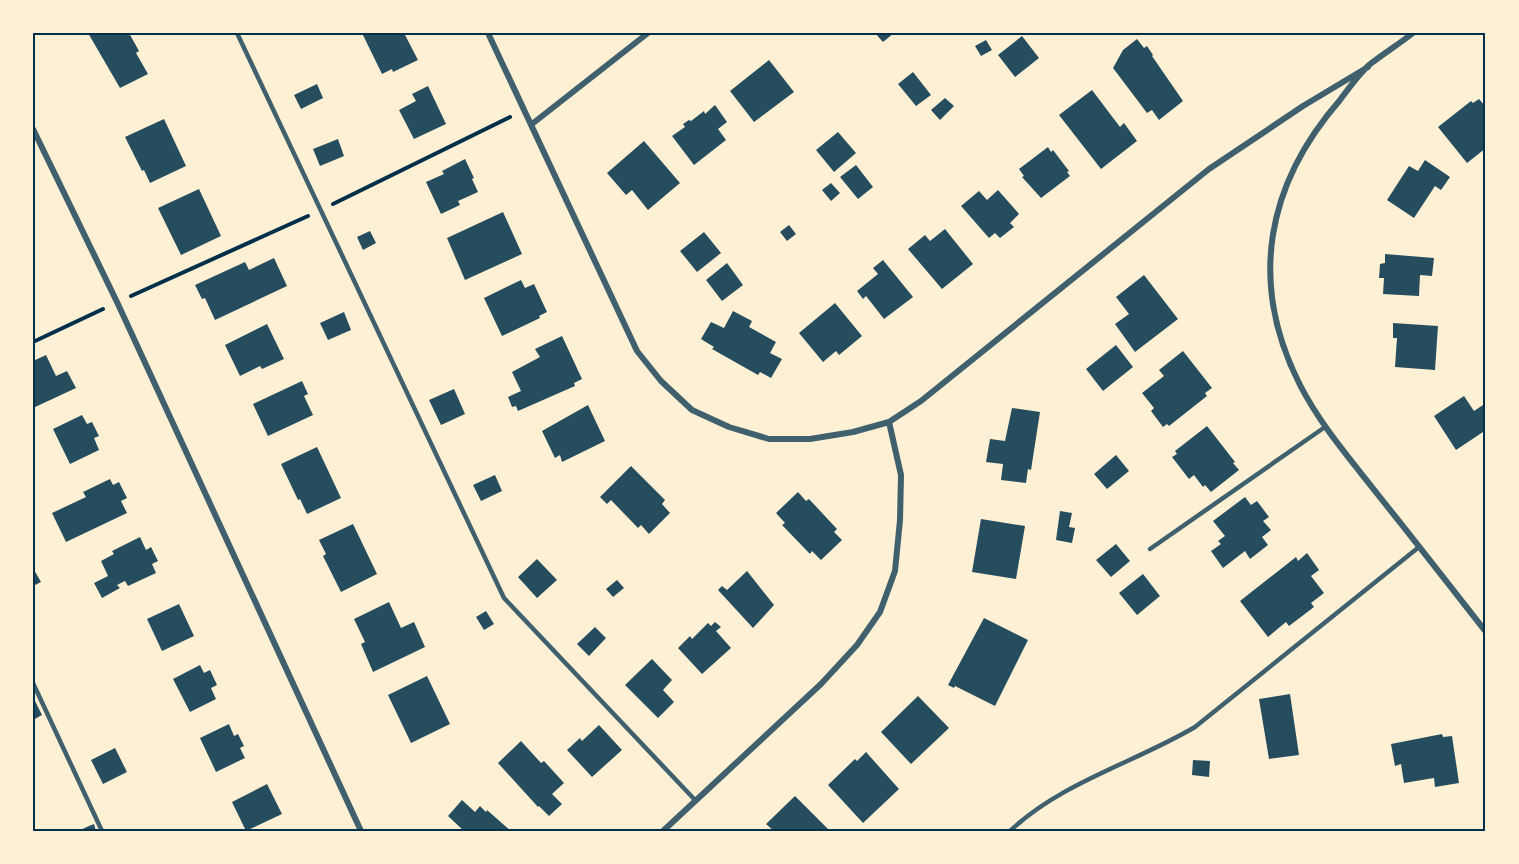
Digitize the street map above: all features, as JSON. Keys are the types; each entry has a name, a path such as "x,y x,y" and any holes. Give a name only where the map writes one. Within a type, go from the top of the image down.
{"street":[{"path":"488,33 638,351 661,381 692,410 729,427 769,438 810,439 853,432 889,422 921,401 1209,169 1303,106 1368,67 1413,33"},
{"path":"532,124 648,33"},
{"path":"1368,67 1320,122 1294,164 1276,217 1269,265 1273,304 1281,340 1300,385 1325,427 1486,632"},
{"path":"33,129 117,302 361,831"},
{"path":"663,831 821,684 857,645 880,612 895,571 900,520 901,475 889,422"}],"lane":[{"path":"237,33 504,598 695,800"},
{"path":"1150,549 1325,427"},
{"path":"1010,831 1037,808 1058,796 1163,746 1194,727 1419,547"},
{"path":"33,683 102,831"}],"path":[{"path":"33,342 86,317"}],"building":[{"path":"88,33 129,33 139,51 136,53 148,74 120,88"},
{"path":"362,33 404,33 418,60 393,72 392,69 382,74"},
{"path":"875,33 894,33 883,42"},
{"path":"1022,36 1039,58 1015,77 998,55"},
{"path":"1137,39 1144,48 1147,46 1183,101 1159,120 1152,110 1147,113 1113,68 1123,50"},
{"path":"986,40 992,50 981,56 975,46"},
{"path":"769,60 794,92 754,122 730,91"},
{"path":"913,72 931,95 916,106 898,84"},
{"path":"317,84 323,98 301,109 294,95"},
{"path":"428,86 446,124 414,139 399,110 416,101 412,94"},
{"path":"1092,90 1120,127 1124,123 1137,141 1101,169 1059,115"},
{"path":"945,98 954,106 940,120 931,110"},
{"path":"1479,99 1486,107 1486,148 1467,163 1438,127 1471,101 1473,103"},
{"path":"715,105 727,122 718,129 726,140 694,165 672,136 685,127 683,124 704,111 705,114"},
{"path":"164,119 186,166 150,183 125,137"},
{"path":"838,132 856,153 834,172 816,150"},
{"path":"338,139 344,156 320,166 313,149"},
{"path":"644,141 680,183 648,210 632,190 626,195 607,173"},
{"path":"1048,147 1069,171 1067,172 1070,176 1041,198 1022,177 1024,176 1019,169"},
{"path":"465,159 478,192 458,201 460,205 441,214 426,182 444,174 442,171"},
{"path":"1425,160 1450,177 1441,190 1435,186 1414,218 1387,200 1409,166 1418,171"},
{"path":"856,165 873,187 858,199 840,177"},
{"path":"831,183 840,193 831,201 822,190"},
{"path":"199,189 221,236 181,255 158,208"},
{"path":"998,190 1019,214 1010,223 1014,227 1000,238 995,233 989,238 961,206 979,191 987,200"},
{"path":"503,212 522,254 465,280 447,238"},
{"path":"789,225 796,234 787,241 780,232"},
{"path":"945,229 973,264 942,289 908,249 925,235 930,241"},
{"path":"370,231 376,243 363,250 357,237"},
{"path":"704,232 721,253 697,272 680,251"},
{"path":"1385,254 1434,258 1432,276 1420,275 1419,296 1383,294 1384,278 1379,278 1380,264 1385,263"},
{"path":"274,258 287,286 215,320 205,298 202,299 195,285 245,262 249,270"},
{"path":"883,260 913,297 884,319 866,296 863,299 857,291 878,274 873,268"},
{"path":"727,263 743,285 722,301 706,280"},
{"path":"1144,275 1178,319 1135,352 1115,324 1129,314 1116,297"},
{"path":"521,280 525,288 534,284 547,312 539,316 540,318 502,336 484,298"},
{"path":"835,303 862,336 839,355 836,351 823,362 799,333"},
{"path":"733,311 752,321 749,327 776,342 770,353 782,359 771,378 760,372 758,375 712,349 714,347 701,339 711,322 724,328"},
{"path":"344,312 351,330 328,340 320,323"},
{"path":"1393,323 1438,326 1435,370 1395,367 1397,338 1393,338"},
{"path":"267,324 284,359 262,369 260,366 240,376 225,345"},
{"path":"562,336 582,379 574,383 575,386 518,411 516,406 512,407 508,397 521,391 512,372 540,357 535,349"},
{"path":"1116,345 1133,367 1103,391 1086,369"},
{"path":"1183,351 1212,388 1205,393 1207,396 1169,426 1167,424 1163,427 1151,411 1154,408 1142,393 1164,376 1159,370"},
{"path":"46,355 56,376 67,371 76,388 33,408 33,361"},
{"path":"302,381 308,394 304,396 313,415 268,436 253,404"},
{"path":"454,389 465,414 441,425 429,400"},
{"path":"1464,396 1474,411 1486,403 1486,430 1456,450 1434,416"},
{"path":"588,405 605,441 562,462 560,455 555,458 542,431"},
{"path":"1012,408 1040,412 1031,470 1028,469 1026,483 1001,480 1003,464 986,462 990,439 1005,441"},
{"path":"82,415 87,424 92,422 99,436 94,438 99,450 70,464 53,429"},
{"path":"1207,426 1239,470 1211,492 1205,485 1203,487 1194,475 1189,479 1172,457 1177,454 1175,451"},
{"path":"317,447 341,498 307,514 281,464"},
{"path":"1116,455 1129,471 1107,489 1094,474"},
{"path":"631,466 665,500 662,504 670,513 649,534 641,525 638,528 611,500 607,504 600,497"},
{"path":"495,475 502,491 481,501 473,485"},
{"path":"110,479 113,485 119,482 127,498 121,501 127,513 66,542 52,513 86,497 83,492"},
{"path":"798,492 806,501 809,499 837,529 834,532 842,540 821,560 812,551 810,554 782,525 785,523 776,513"},
{"path":"1245,497 1251,505 1257,501 1269,517 1263,521 1271,530 1262,537 1268,545 1250,559 1245,551 1223,568 1211,551 1221,544 1218,541 1225,536 1213,521"},
{"path":"1060,511 1072,513 1069,527 1075,528 1072,543 1056,540"},
{"path":"981,519 1025,526 1016,579 972,572"},
{"path":"353,524 377,574 341,592 323,556 326,554 319,540"},
{"path":"140,537 146,550 151,547 158,561 152,564 156,573 128,586 125,581 117,585 120,588 102,598 94,583 108,576 101,561 114,554 112,551"},
{"path":"1116,544 1130,561 1111,577 1096,560"},
{"path":"1307,553 1319,570 1311,576 1324,593 1311,603 1314,607 1289,626 1286,622 1268,637 1240,601 1296,557 1298,561"},
{"path":"537,559 557,580 537,598 518,577"},
{"path":"33,568 41,582 33,586"},
{"path":"747,571 774,605 753,628 718,590 722,586 727,590"},
{"path":"1143,574 1160,596 1137,615 1119,593"},
{"path":"617,580 624,588 613,597 606,589"},
{"path":"389,602 401,628 414,622 425,647 373,672 361,644 365,642 354,619"},
{"path":"179,604 194,636 162,651 147,619"},
{"path":"486,611 494,624 484,630 476,617"},
{"path":"984,618 1028,640 995,706 955,686 954,688 948,685"},
{"path":"715,622 721,627 716,631 731,648 702,674 678,648 690,636 692,639 708,623 711,626"},
{"path":"595,627 606,638 589,656 577,644"},
{"path":"652,659 672,680 663,690 674,702 658,718 625,685"},
{"path":"200,665 204,673 210,670 217,685 211,688 216,699 190,712 173,679"},
{"path":"427,676 450,724 411,743 388,695"},
{"path":"1290,694 1299,755 1269,759 1259,699"},
{"path":"918,696 949,728 911,764 881,732"},
{"path":"33,697 42,715 33,720"},
{"path":"229,724 234,736 238,734 244,746 240,748 245,758 216,772 200,738"},
{"path":"599,725 622,750 592,777 567,750 580,738 582,741"},
{"path":"1442,734 1443,737 1452,736 1459,783 1435,787 1434,778 1404,783 1401,764 1395,766 1391,744"},
{"path":"521,741 564,783 552,794 562,804 549,816 498,763"},
{"path":"115,748 127,772 103,784 91,760"},
{"path":"866,752 899,789 863,823 828,785 855,759 857,761"},
{"path":"1193,760 1210,761 1209,777 1192,775"},
{"path":"267,784 282,814 246,831 232,802"},
{"path":"795,796 830,831 774,831 766,824"},
{"path":"462,800 475,812 480,806 486,812 487,810 511,831 464,831 448,816"},
{"path":"94,824 96,831 78,831 89,826"}]}
